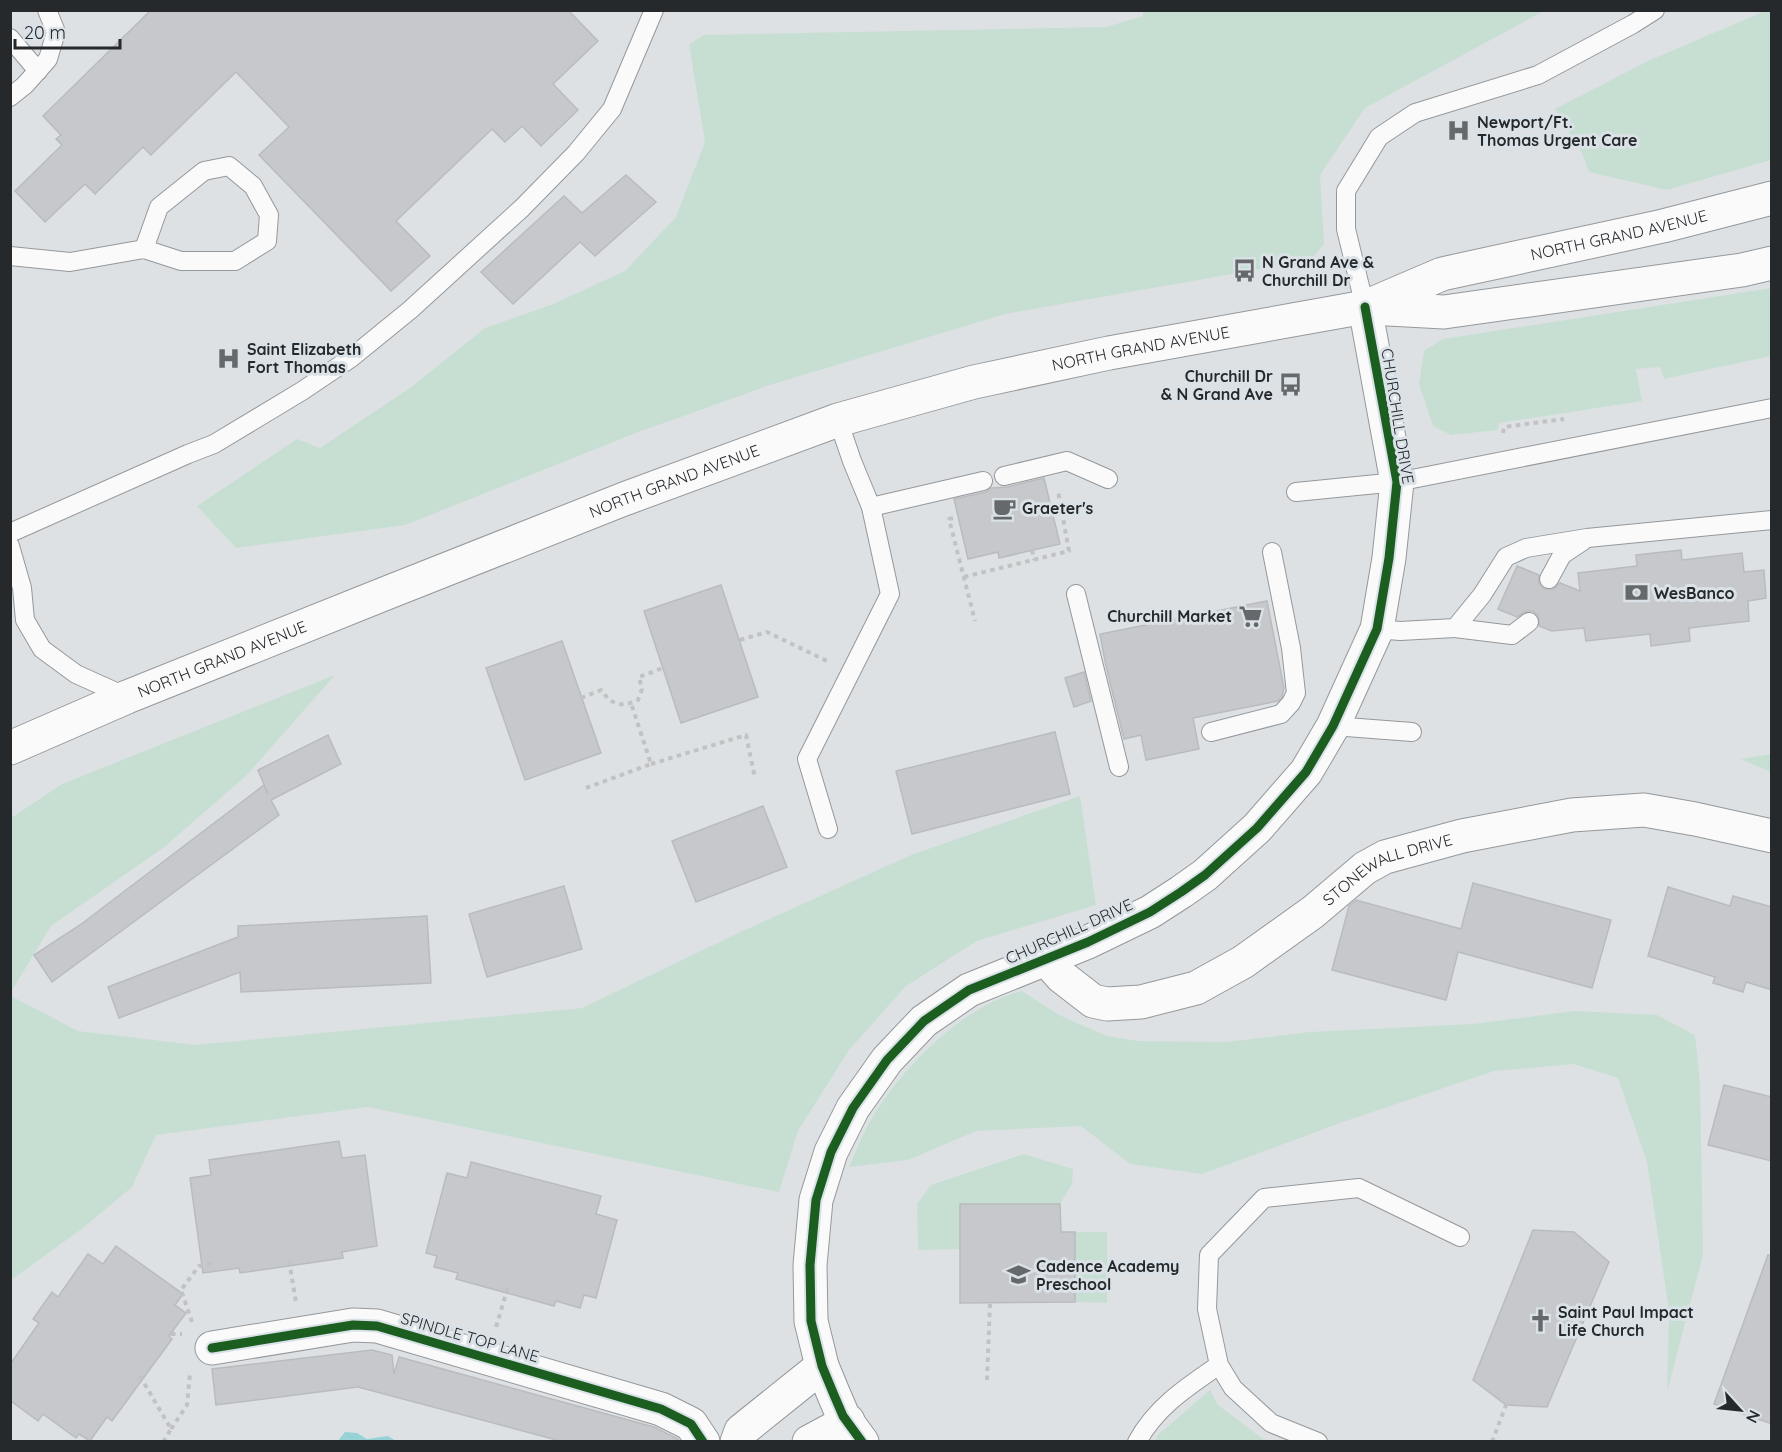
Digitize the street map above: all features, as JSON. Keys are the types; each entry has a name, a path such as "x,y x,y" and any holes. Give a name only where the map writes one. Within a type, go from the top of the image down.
{"street":[{"name":"NORTH GRAND AVENUE","path":"10,748 127,696 624,499 838,420 974,382 1109,353 1365,307 1442,274 1663,226 1772,198"},
{"name":"NORTH GRAND AVENUE","path":"1365,307 1444,312 1742,270 1772,263"},
{"name":"CHURCHILL DRIVE","path":"855,1431 834,1395 822,1366 811,1321 810,1266 816,1200 831,1152 853,1108 887,1060 924,1021 969,990 1088,942 1150,912 1205,875 1264,820 1306,771 1333,726 1377,629 1389,558 1397,482 1365,307"},
{"name":"STONEWALL DRIVE","path":"1046,959 1062,977 1093,1001 1107,1004 1141,1002 1196,988 1243,962 1313,912 1365,868 1385,857 1462,836 1572,814 1644,810 1772,836"},
{"name":"SPINDLE TOP LANE","path":"202,1337 353,1325 377,1326 661,1409 692,1424 703,1442"},
{"path":"737,1442 741,1431 822,1366"},
{"path":"809,1442 855,1431"}],"lane":[{"path":"10,97 48,59 56,32 47,10"},
{"path":"10,533 214,444 302,391 351,358 393,324 522,208 576,153 612,109 654,10"},
{"path":"1365,307 1346,230 1346,191 1379,137 1415,113 1538,75 1634,24 1655,10"},
{"path":"10,38 38,71"},
{"path":"10,256 70,262 144,249 181,261 235,261 267,241 269,215 253,186 229,166 204,171 159,207 144,249"},
{"path":"1296,492 1397,482 1772,408"},
{"path":"828,829 807,759 891,594 871,507 838,420"},
{"path":"1004,476 1067,461 1108,479"},
{"path":"871,507 983,481"},
{"path":"1455,628 1482,595 1506,557 1526,548 1587,538 1772,520"},
{"path":"1549,579 1562,555 1587,538"},
{"path":"10,546 22,588 25,620 42,649 76,674 127,696"},
{"path":"1211,732 1281,714 1296,693 1291,648 1272,552"},
{"path":"1076,594 1119,767"},
{"path":"1377,629 1400,631 1455,628 1512,635 1529,622"},
{"path":"1333,726 1412,732"},
{"path":"1318,1442 1271,1423 1233,1388 1219,1365 1207,1309 1209,1255 1264,1198 1359,1188 1460,1237"},
{"path":"1137,1442 1146,1425 1170,1399 1219,1365"}],"path":[{"path":"964,577 1069,551 1057,491 1108,479"},
{"path":"958,517 949,519 975,621"},
{"path":"1032,550 1034,560"},
{"path":"740,640 767,632 851,673"},
{"path":"581,698 601,690 609,701 620,706 631,703 638,700 642,689 639,677 663,668"},
{"path":"631,703 651,765"},
{"path":"586,788 746,735 755,778"},
{"path":"202,1337 192,1320 181,1290 199,1266 212,1263"},
{"path":"987,1380 990,1303"},
{"path":"140,1376 171,1429"},
{"path":"163,1442 187,1405"},
{"path":"1492,1442 1506,1405"}],"green space":[{"path":"1142,11 1544,11 1365,108 1320,175 1324,244 1311,260 1005,314 770,385 636,433 405,525 236,548 197,506 297,439 320,448 410,388 485,328 553,304 625,271 676,217 705,142 689,44 704,35 1106,27 1143,16"},
{"path":"1765,11 1772,11 1771,160 1667,190 1589,172 1582,153 1555,109 1648,61"},
{"path":"1771,288 1771,356 1664,379 1660,367 1636,369 1642,401 1499,423 1498,430 1451,435 1433,426 1419,384 1424,351 1443,339"},
{"path":"335,675 246,776 163,848 51,926 11,992 11,818 62,784"},
{"path":"1771,754 1771,772 1740,759"},
{"path":"1080,796 1096,905 977,941 906,986 849,1050 798,1131 779,1192 368,1107 156,1135 132,1187 83,1228 11,1280 11,996 78,1031 196,1045 582,1008 734,935 911,855"},
{"path":"1022,991 1059,1015 1107,1036 1138,1041 1226,1042 1309,1032 1473,1024 1575,1011 1657,1015 1695,1035 1700,1082 1703,1255 1667,1392 1669,1311 1647,1162 1618,1078 1574,1064 1494,1071 1343,1122 1202,1174 1130,1164 1081,1126 976,1131 908,1160 849,1167 865,1130 881,1104 896,1083 933,1043 976,1011 999,999"},
{"path":"1024,1154 1073,1169 1072,1184 1060,1204 960,1204 961,1249 918,1250 917,1204 931,1185"},
{"path":"1075,1232 1107,1232 1107,1303 1075,1302"},
{"path":"1210,1390 1218,1405 1263,1439 1269,1441 1155,1441 1158,1435"}],"water":[{"path":"345,1432 357,1433 367,1439 388,1436 396,1441 338,1441"}],"building":[{"path":"151,10 568,10 598,41 553,84 578,110 541,146 522,126 505,142 492,129 396,221 430,256 391,291 259,155 289,127 236,72 151,155 143,147 95,194 85,184 45,222 15,191 62,145 56,139 61,135 43,116"},
{"path":"626,175 656,202 595,256 580,242 513,304 481,272 564,196 582,213"},
{"name":"Graeter's","path":"1044,478 1060,544 999,558 998,552 968,559 954,499 986,492 991,488 1007,487"},
{"name":"WesBanco","path":"1681,550 1682,560 1742,553 1744,572 1764,570 1766,598 1748,601 1749,621 1689,628 1690,641 1651,646 1650,634 1586,641 1584,628 1552,631 1539,626 1538,616 1533,611 1527,611 1517,617 1498,609 1517,566 1539,575 1539,584 1544,589 1554,589 1560,583 1580,591 1578,573 1637,566 1636,555"},
{"path":"721,585 758,697 681,723 644,611"},
{"path":"1267,601 1284,688 1282,697 1278,701 1193,718 1199,749 1146,760 1141,735 1124,739 1100,634"},
{"path":"562,641 601,753 525,780 486,668"},
{"path":"1084,672 1091,701 1074,707 1065,678"},
{"path":"1055,732 1070,794 912,834 896,771"},
{"path":"328,735 341,764 271,800 279,815 52,982 34,955 80,925 264,785 268,794 258,770"},
{"path":"763,806 787,867 696,902 672,841"},
{"path":"1473,883 1611,920 1592,988 1458,952 1446,1000 1332,970 1349,906 1356,900 1461,929"},
{"path":"564,886 582,949 487,977 469,914"},
{"path":"1668,887 1730,906 1733,896 1772,907 1772,990 1746,982 1743,992 1713,983 1715,977 1648,956"},
{"path":"427,916 431,983 241,992 240,972 119,1018 108,987 238,937 238,926"},
{"path":"1724,1085 1772,1097 1772,1161 1708,1145"},
{"path":"339,1141 342,1158 365,1155 377,1246 342,1252 343,1258 240,1273 239,1268 203,1273 190,1178 211,1175 209,1160"},
{"path":"471,1162 601,1196 596,1214 617,1220 596,1298 584,1295 580,1308 556,1301 554,1306 456,1279 458,1273 434,1267 437,1256 426,1253 447,1173 467,1178"},
{"name":"Cadence Academy Preschool","path":"960,1204 1060,1204 1061,1232 1075,1232 1075,1302 960,1303"},
{"name":"Saint Paul Impact Life Church","path":"1533,1230 1574,1232 1609,1262 1547,1407 1506,1405 1473,1380"},
{"path":"116,1246 183,1294 175,1305 186,1313 169,1336 172,1339 112,1421 107,1417 90,1441 79,1434 76,1438 43,1414 38,1421 11,1401 11,1363 39,1323 33,1319 52,1292 58,1297 88,1254 103,1264"},
{"path":"1768,1255 1772,1256 1772,1424 1714,1404"},
{"path":"372,1350 392,1355 394,1374 399,1357 654,1427 680,1442 564,1442 358,1387 216,1405 212,1369"}],"cycle path":[{"path":"862,1442 843,1416 834,1395 822,1366 811,1321 810,1265 816,1200 831,1152 853,1108 887,1060 924,1021 969,990 1088,942 1150,912 1181,892 1205,875 1257,828 1306,772 1333,726 1377,629 1389,558 1397,482 1365,307"},
{"path":"212,1348 353,1325 377,1326 661,1409 691,1424 703,1442"}],"place":[{"name":"Newport/Ft. Thomas Urgent Care","path":"1459,131"},
{"name":"N Grand Ave & Churchill Dr","path":"1244,271"},
{"name":"Saint Elizabeth Fort Thomas","path":"229,358"},
{"name":"Churchill Dr & N Grand Ave","path":"1291,385"},
{"name":"Graeter's","path":"1004,508"},
{"name":"WesBanco","path":"1636,593"},
{"name":"Churchill Market","path":"1250,616"},
{"name":"Cadence Academy Preschool","path":"1018,1275"},
{"name":"Saint Paul Impact Life Church","path":"1540,1321"}]}
